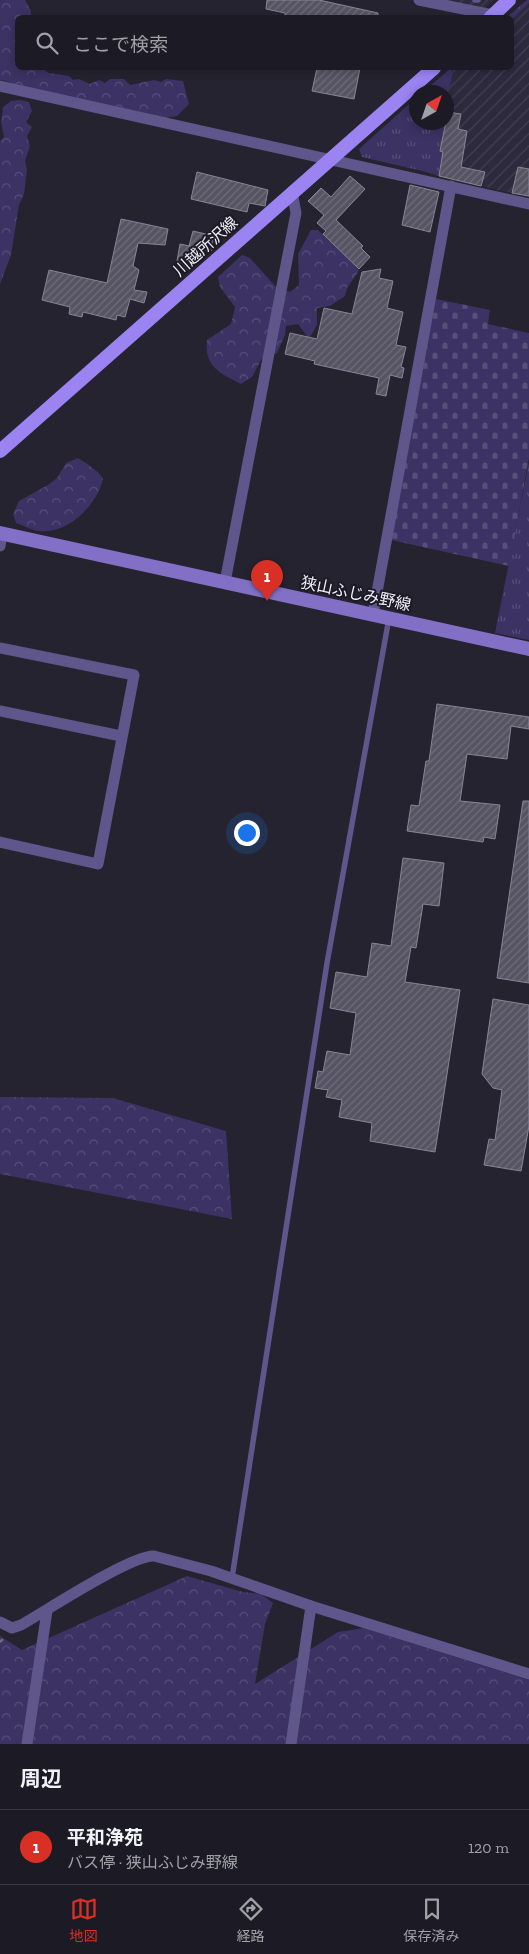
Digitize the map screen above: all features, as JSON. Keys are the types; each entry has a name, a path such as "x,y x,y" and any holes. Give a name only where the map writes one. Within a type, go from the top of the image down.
{"main road":[{"path":"493,15 509,0"},
{"name":"川越所沢線","path":"0,452 432,70"},
{"name":"狭山ふじみ野線","path":"1,538 225,582 529,649"}],"street":[{"path":"419,0 487,15"},
{"path":"0,86 529,204"},
{"path":"372,614 451,186"},
{"path":"225,582 296,213 292,192"},
{"path":"0,648 134,676 98,864 0,842"},
{"path":"0,710 122,736"},
{"path":"0,1622 12,1628 146,1555 211,1571 311,1606 529,1674"},
{"path":"291,1744 311,1606"},
{"path":"27,1744 46,1610"}],"lane":[{"path":"232,1578 327,964 389,618"}],"shaded area":[{"path":"441,0 494,0 484,9"},
{"path":"529,0 529,197 429,174 439,130 454,130 454,85 450,85 453,70 514,70 514,16"}],"green space":[{"path":"0,0 25,0 31,15 15,15 15,70 44,70 49,73 69,76 73,80 79,79 90,84 99,80 105,83 110,79 124,79 130,85 154,80 161,82 166,79 183,81 189,104 177,116 165,118 0,80"},
{"path":"529,0 529,3 514,17 514,15 509,15"},
{"path":"449,70 453,71 450,85 431,85"},
{"path":"11,101 29,102 32,111 26,122 32,127 27,136 30,146 25,161 27,170 24,194 19,205 11,255 0,284 0,141 4,137 1,122 3,107"},
{"path":"409,104 409,130 448,130 439,175 362,157 359,149"},
{"path":"311,230 318,230 353,262 359,271 347,288 345,296 330,306 317,308 317,325 309,339 298,324 286,326 285,335 277,353 262,358 252,377 241,384 215,368 208,356 207,340 231,324 235,307 220,287 218,277 242,255 250,258 276,287 290,292 299,285 298,254"},
{"path":"436,299 490,310 488,324 529,333 529,458 509,566 391,540"},
{"path":"78,458 95,470 103,479 95,499 88,508 70,523 49,531 38,531 16,523 13,514 19,501 48,485 57,478 66,463"},
{"path":"529,462 529,640 495,633"},
{"path":"0,1097 113,1098 226,1131 232,1219 0,1174"},
{"path":"187,1576 243,1592 261,1594 273,1603 265,1624 255,1684 338,1632 363,1628 529,1680 529,1744 0,1744 0,1636 22,1650"}],"building":[{"path":"267,0 319,0 378,13 378,15 285,15 285,13 266,9"},
{"path":"317,70 360,70 354,99 312,91"},
{"path":"454,113 461,114 458,129 467,131 461,167 485,172 481,186 439,176 443,152 440,151 444,130 454,130"},
{"path":"518,167 529,169 529,196 512,193"},
{"path":"197,172 268,190 265,206 249,203 247,212 191,199"},
{"path":"350,176 365,189 336,220 363,246 361,248 370,257 359,269 323,234 326,231 317,223 324,215 308,201 321,188 331,197"},
{"path":"410,185 439,192 430,232 402,225"},
{"path":"121,219 168,229 165,245 138,243 133,266 139,270 134,290 147,292 144,303 130,299 125,317 117,315 116,320 83,312 82,317 69,314 70,307 42,300 49,270 107,283"},
{"path":"193,231 214,236 211,251 189,246"},
{"path":"180,244 194,247 189,270 176,267"},
{"path":"381,269 379,278 393,281 387,308 403,312 396,345 406,347 401,367 404,368 402,378 390,375 386,396 376,394 379,378 314,364 315,361 285,354 290,333 317,339 324,308 352,314 362,272"},
{"path":"437,704 529,717 529,729 511,726 507,759 467,754 460,801 500,805 495,839 484,837 483,842 407,831 411,805 419,806 426,761 429,761"},
{"path":"523,801 529,801 529,983 497,978"},
{"path":"403,858 444,863 439,906 423,904 416,948 411,947 405,982 460,990 435,1152 370,1141 372,1123 339,1117 342,1100 326,1097 328,1090 315,1088 318,1071 323,1072 327,1051 350,1055 356,1013 330,1008 336,972 367,977 372,943 391,946"},
{"path":"493,999 529,1005 529,1126 521,1171 484,1165 489,1139 495,1140 502,1090 493,1088 482,1074"}],"place":[{"name":"平和浄苑","path":"267,601"}]}
